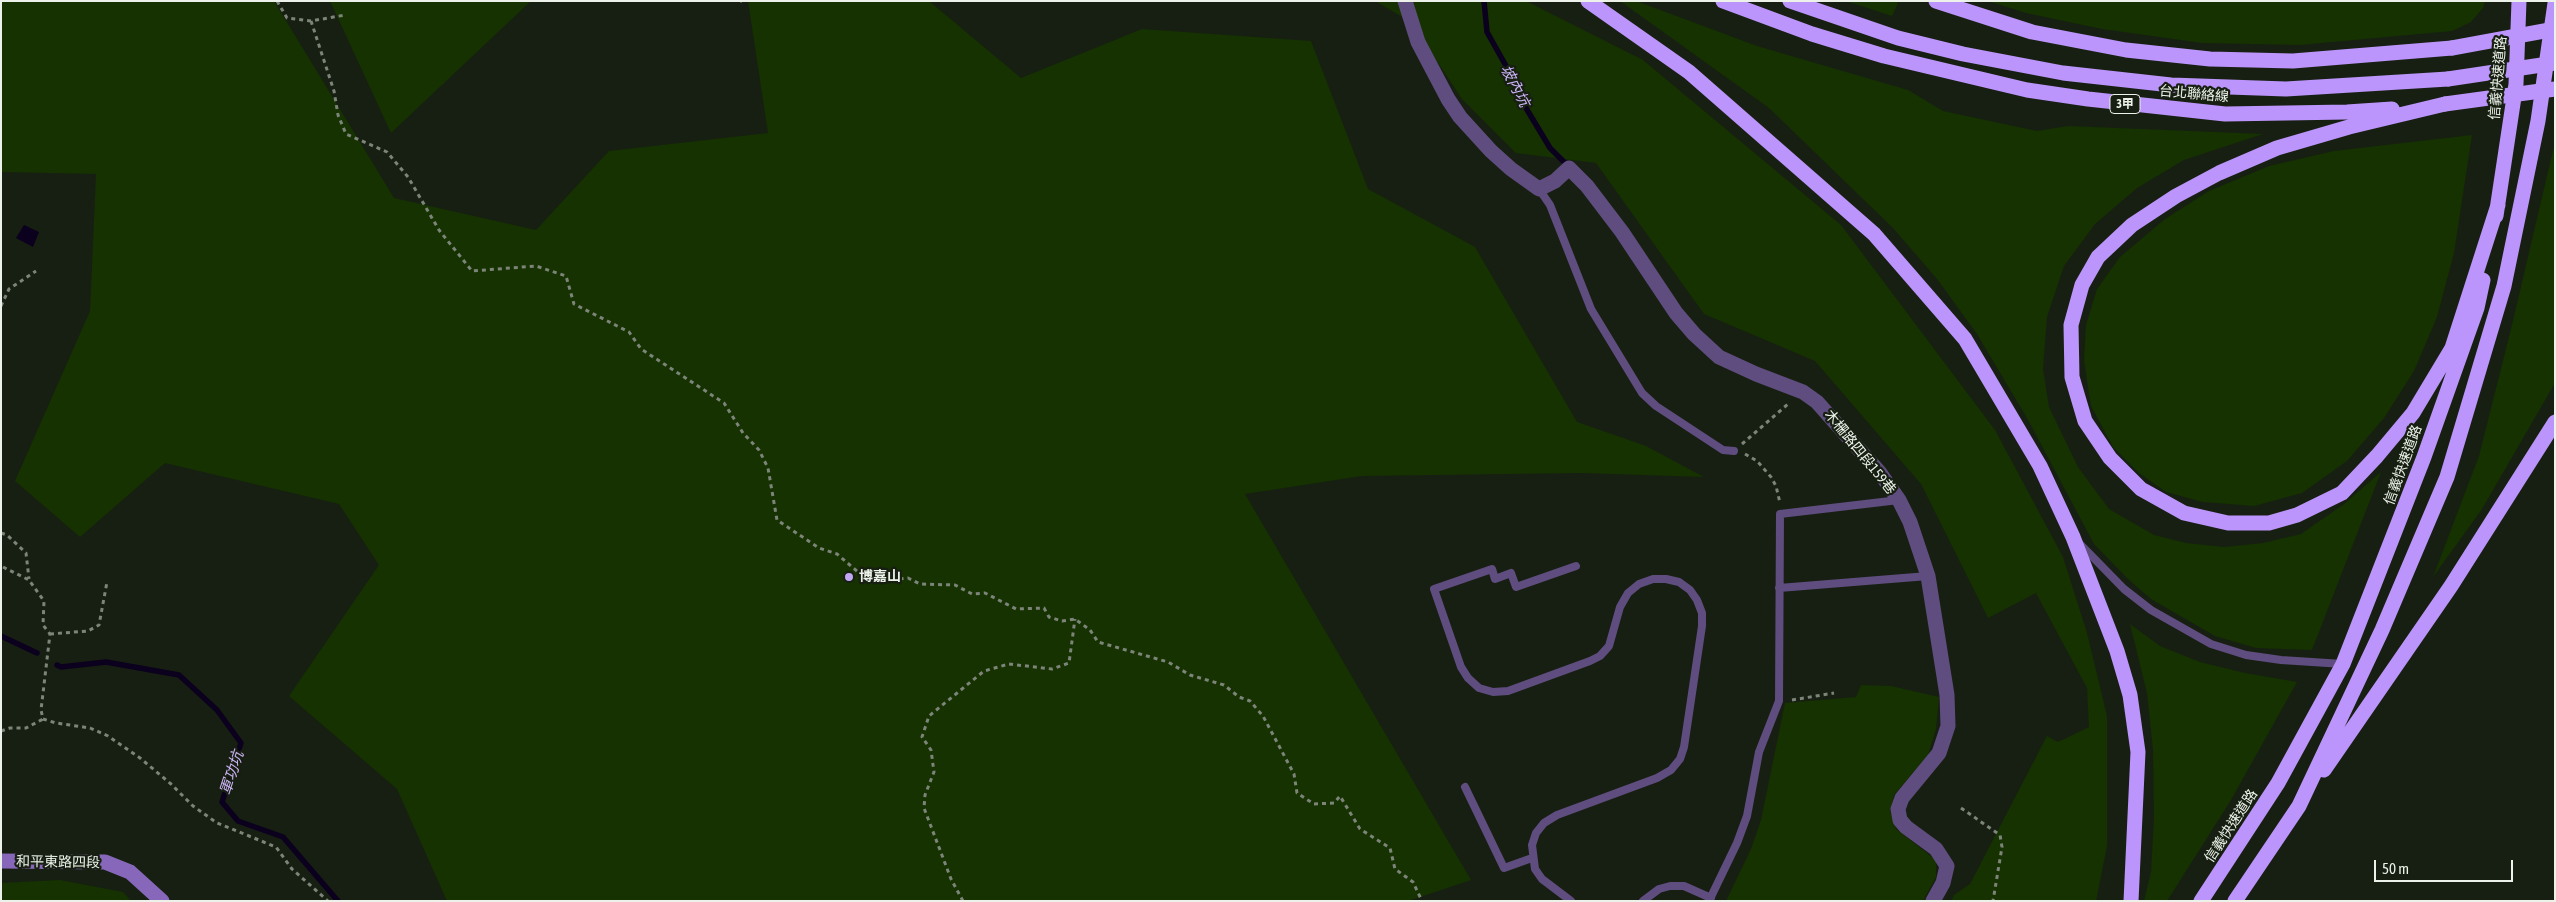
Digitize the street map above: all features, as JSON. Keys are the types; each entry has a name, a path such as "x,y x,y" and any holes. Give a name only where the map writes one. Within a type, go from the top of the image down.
{"highway":[{"path":"1588,1 1689,72 1744,118 1874,234 1965,339 2040,466 2073,537 2099,600 2130,695 2138,752 2131,901"},
{"name":"台北聯絡線","path":"1723,1 1812,34 1884,56 2027,90 2088,100 2225,114 2347,112 2446,104 2555,89"},
{"name":"台北聯絡線","path":"1790,1 1898,38 1963,54 2063,73 2162,84 2286,89 2448,79 2555,63"},
{"path":"1936,1 2032,32 2126,50 2210,59 2293,61 2452,48 2555,30"},
{"name":"信義快速道路","path":"2201,901 2278,783 2343,664 2424,457 2477,308 2498,206 2516,84 2519,2"},
{"path":"2300,806 2382,630 2447,477 2504,286 2538,121 2555,3"},
{"path":"2446,104 2349,127 2277,148 2219,173 2176,196 2132,225 2098,258 2082,285 2071,325 2072,377 2085,421 2110,458 2141,489 2184,512 2228,523 2269,522 2297,515 2342,493 2414,413 2452,348 2498,206"},
{"path":"2235,901 2451,586 2555,422"}],"main road":[{"name":"和平東路四段","path":"1,861 105,862 130,872 162,901"}],"street":[{"path":"1405,1 1418,42 1460,117 1498,157 1539,188"},
{"name":"木柵路四段159巷","path":"1539,188 1555,181 1569,168 1587,186 1622,232 1676,313 1694,334 1719,357 1803,392 1831,415 1899,500 1910,522 1928,576 1944,672 1948,726 1946,738 1939,753 1902,798 1898,809 1900,820 1906,827 1936,849 1947,866 1943,883 1933,901"}],"lane":[{"path":"1539,188 1550,205 1591,308 1642,393 1656,406 1724,450 1734,451"},
{"path":"1642,901 1658,889 1670,886 1684,886 1710,899 1737,843 1747,816 1759,752 1779,702 1780,514 1899,500"},
{"path":"2073,537 2099,566 2151,610 2212,644 2246,655 2281,660 2343,664"},
{"path":"1571,901 1542,879 1535,869 1532,858 1534,839 1544,823 1557,815 1658,778 1671,770 1680,759 1684,747 1702,626 1702,613 1697,600 1690,590 1679,582 1666,578 1653,579 1639,584 1628,593 1620,607 1611,640 1600,656 1590,662 1508,691 1493,692 1479,688 1468,678 1461,667 1434,589 1492,569 1495,579 1511,573 1516,588 1576,566"},
{"path":"1779,588 1928,576"},
{"path":"1465,787 1504,868 1532,858"}],"path":[{"path":"277,1 288,18 311,21 345,14"},
{"path":"311,21 334,91 338,115 346,134 387,152 408,177 439,230 472,271 536,266 566,276 574,304 629,332 641,350 724,403 743,433 759,450 768,468 777,520 819,548 837,554 858,572 891,580 908,578 920,584 956,585 972,594 985,593 1016,609 1044,608 1049,617 1062,621 1075,619 1090,630 1098,642 1168,662 1190,675 1224,685 1239,696 1250,701 1262,716 1294,774 1297,793 1314,804 1334,803 1340,796 1360,830 1390,848 1395,869 1413,882 1422,901"},
{"path":"1,306 9,289 36,271"},
{"path":"1780,514 1780,498 1771,477 1757,461 1734,451 1803,392"},
{"path":"1,533 7,535 26,553 30,580 44,601 43,625 50,634 41,710 43,719"},
{"path":"3,567 30,580"},
{"path":"50,634 88,631 99,625 107,582"},
{"path":"963,901 951,879 924,808 925,795 934,772 931,750 922,737 929,716 984,671 1009,664 1052,669 1069,663 1075,619"},
{"path":"1779,702 1807,699 1834,693"},
{"path":"1,731 10,728 26,728 43,719 94,730 108,736 140,758 171,784 193,806 217,823 276,848 292,869 328,901"},
{"path":"1961,808 2000,835 2002,847 1993,901"}],"green space":[{"path":"1,1 274,1 394,198 536,230 609,151 768,133 748,1 929,1 1021,78 1142,29 1311,41 1368,189 1475,247 1577,422 1646,446 1704,477 1582,473 1362,476 1245,494 1471,880 1408,901 447,901 397,789 289,696 379,565 339,504 165,463 80,537 15,481 90,311 96,174 1,172"},
{"path":"330,1 531,1 391,133"},
{"path":"1375,1 1526,1 1643,60 1841,225 1995,430 2063,557 2087,633 2107,716 2107,846 2096,901 1951,901 1954,895 1970,884 2047,736 2058,742 2089,727 2087,688 2036,593 1988,618 1921,484 1815,361 1704,314 1596,163 1516,153 1462,99 1411,22"},
{"path":"1620,1 1636,1 1757,46 1908,90 1943,111 2037,131 2068,126 2263,134 2184,160 2137,188 2095,224 2064,266 2047,317 2043,369 2049,407 2078,467 2109,509 2154,535 2186,543 2224,547 2263,543 2301,534 2344,504 2381,472 2312,650 2256,648 2215,636 2151,599 2127,578 2094,544 2027,418 1977,334 1937,279 1893,228 1769,108"},
{"path":"1846,1 1895,1 1898,3 1892,16"},
{"path":"1988,1 2485,1 2483,8 2471,22 2452,31 2300,45 2202,43 2102,29 2026,13"},
{"path":"2472,135 2454,253 2437,317 2414,371 2384,418 2347,461 2302,493 2254,506 2203,502 2166,492 2139,473 2113,447 2091,406 2084,360 2086,325 2097,289 2120,257 2165,219 2209,191 2269,166 2334,151"},
{"path":"2555,142 2555,383 2482,509 2433,577 2479,456"},
{"path":"2130,624 2160,646 2200,662 2245,673 2297,682 2231,800 2167,901 2144,901 2151,872 2154,819 2153,750 2147,693"},
{"path":"1861,685 1891,686 1939,697 1936,729 1928,755 1894,795 1890,811 1896,829 1936,860 1936,877 1923,901 1726,901 1751,849 1761,820 1785,703 1856,697"},
{"path":"60,880 123,892 131,901 1,901 1,883"}],"shaded area":[{"path":"24,225 39,232 33,247 16,238"}],"waterway":[{"name":"坡內坑","path":"1484,1 1487,32 1510,73 1523,103 1550,148 1565,163"},
{"name":"軍功坑","path":"1,636 37,653"},
{"name":"軍功坑","path":"57,665 61,667 106,662 179,675 217,710 241,743 222,802 238,821 283,837 338,901"}],"place":[{"name":"博嘉山","path":"849,577"}]}
